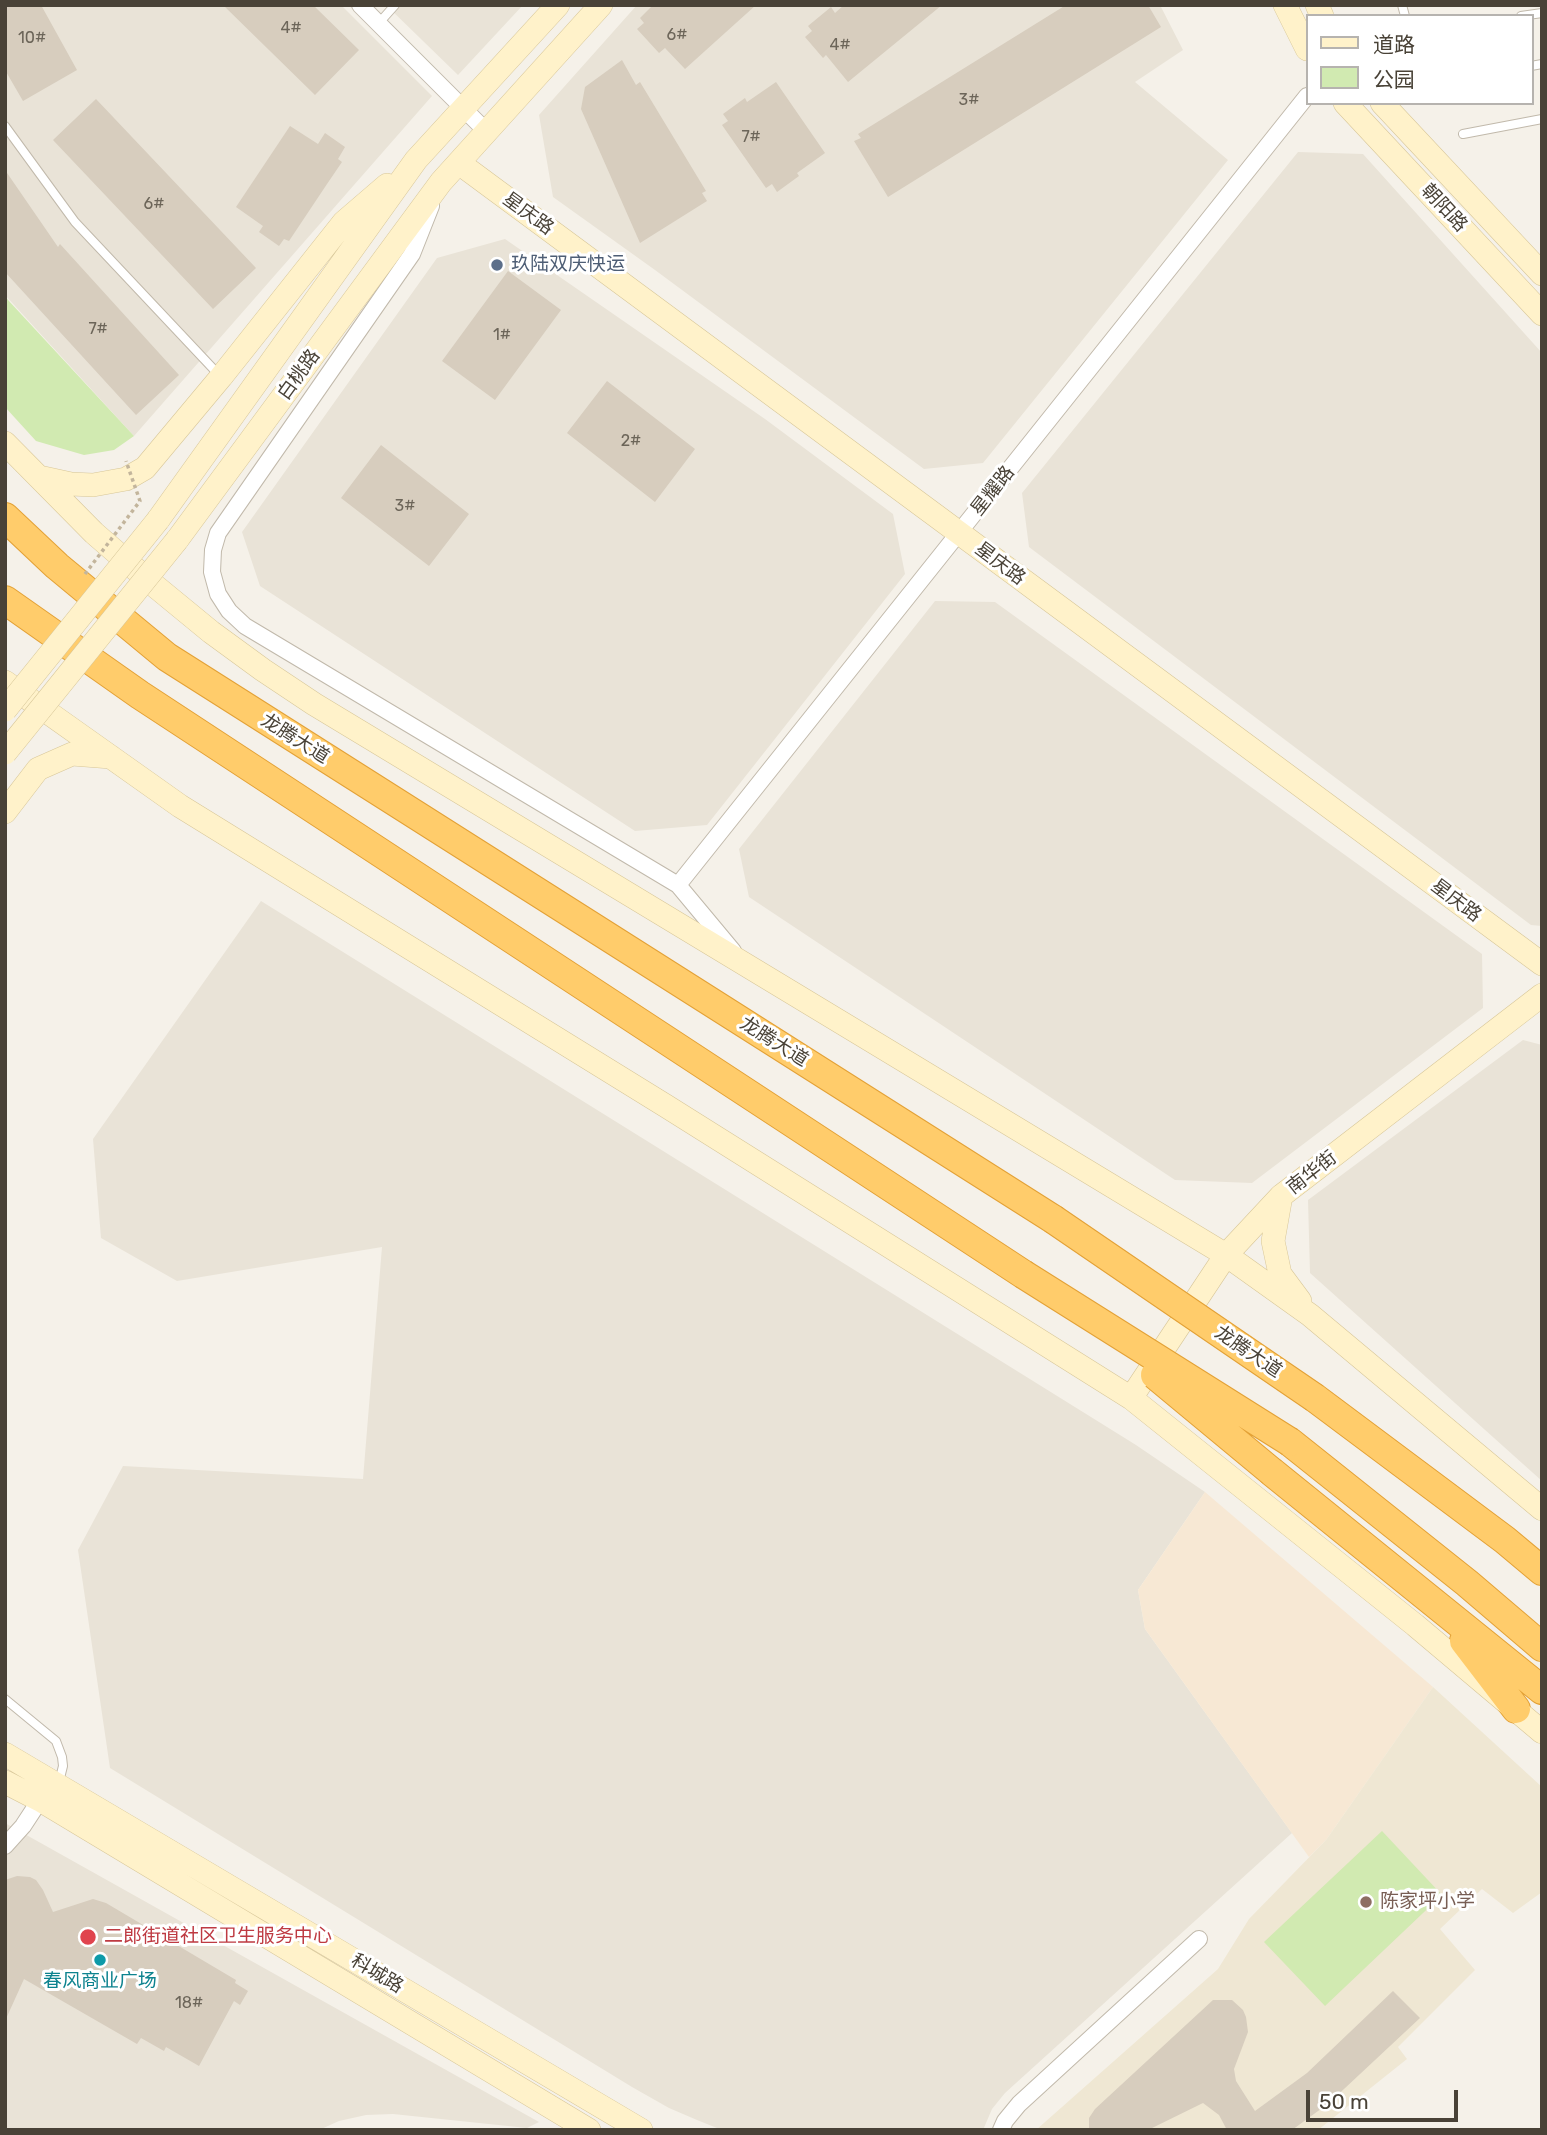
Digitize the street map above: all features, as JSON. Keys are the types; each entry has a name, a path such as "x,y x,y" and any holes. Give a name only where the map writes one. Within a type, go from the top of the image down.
{"highway":[{"name":"龙腾大道","path":"5,517 57,566 167,657 1052,1219 1315,1398 1542,1571"},
{"path":"5,600 140,695 1023,1274 1290,1442 1467,1583 1542,1647"},
{"path":"1069,1304 1542,1690"},
{"path":"1440,1607 1516,1709"}],"main road":[{"name":"白桃路","path":"5,710 158,520 415,160 558,5"},
{"name":"白桃路","path":"5,753 177,540 441,182 601,5"},
{"path":"1285,5 1306,47"},
{"name":"朝阳路","path":"1347,105 1542,314"},
{"name":"朝阳路","path":"1383,105 1542,274"},
{"path":"38,477 71,484 93,485 126,479 145,468 344,222 415,160"},
{"name":"星庆路","path":"459,163 1542,964"},
{"path":"5,443 94,533 211,632 263,670 314,704 746,967 1226,1255 1310,1315 1542,1509"},
{"path":"5,682 180,806 666,1106 1131,1398 1416,1625 1542,1732"},
{"path":"5,812 38,769 72,754 112,757"},
{"name":"南华街","path":"1131,1398 1226,1255 1281,1196 1542,995"},
{"path":"1281,1196 1273,1241 1280,1274 1310,1315"},
{"name":"科城路","path":"5,1754 641,2130"},
{"name":"科城路","path":"5,1782 40,1800 589,2130"}],"street":[{"path":"360,5 486,132"},
{"name":"星耀路","path":"678,885 1306,97"},
{"path":"441,182 412,254 218,533 213,550 212,572 218,594 229,611 245,626 678,885 746,967"},
{"path":"5,1846 23,1826 40,1800"},
{"path":"1001,2130 1019,2104 1199,1939"}],"lane":[{"path":"378,23 395,5"},
{"path":"1463,134 1542,118"},
{"path":"5,126 75,222 221,377"},
{"path":"5,1699 56,1741 63,1766 58,1785"}],"path":[{"path":"81,578 140,501 125,461"}],"shaded area":[{"path":"5,5 341,5 432,96 134,436 5,295"},
{"path":"386,5 523,5 458,75"},
{"path":"637,5 1160,5 1183,50 1135,82 1228,160 983,463 924,469 553,197 539,115"},
{"path":"1298,152 1363,154 1542,353 1542,926 1531,925 1029,547 1022,493"},
{"path":"505,239 765,419 893,514 905,574 707,825 635,831 260,586 242,532 437,258"},
{"path":"935,601 995,602 1482,954 1483,1008 1252,1183 1175,1180 749,897 739,849"},
{"path":"261,901 1136,1445 1205,1492 1138,1590 1145,1629 1292,1833 1005,2093 992,2109 983,2130 722,2130 697,2120 632,2087 110,1768 78,1550 123,1466 363,1479 382,1247 177,1281 101,1238 93,1139"},
{"path":"1523,1040 1542,1045 1542,1481 1310,1273 1308,1200"},
{"path":"1205,1492 1433,1687 1326,1840 1309,1857 1145,1629 1138,1590"},
{"name":"陈家坪小学","path":"1433,1687 1542,1787 1542,1892 1513,1913 1482,1889 1440,1929 1475,1970 1398,2047 1407,2059 1318,2130 1036,2130 1218,1969 1249,1919 1326,1840"},
{"path":"5,1823 539,2122 527,2128 393,2114 366,2115 339,2121 319,2130 5,2130"}],"green space":[{"path":"5,295 134,436 114,450 84,455 36,441 5,407"},
{"path":"1382,1831 1442,1895 1325,2006 1264,1942"}],"building":[{"path":"5,5 41,5 77,70 23,101 5,70"},
{"path":"223,5 313,5 359,50 315,95"},
{"path":"653,5 756,5 685,69 665,48 659,53 637,29 644,23 640,18"},
{"path":"844,5 942,5 848,82 826,55 823,58 805,37 812,31 808,26 831,7 835,13"},
{"path":"1066,5 1148,5 1161,27 888,197 854,141 861,138 858,134"},
{"path":"622,60 636,85 640,82 706,191 702,193 707,201 640,243 581,109 585,87"},
{"path":"776,82 825,153 797,173 799,176 777,192 772,184 766,188 722,125 728,121 723,114 745,98 747,102"},
{"path":"96,99 256,268 213,309 53,140"},
{"path":"290,126 318,144 325,133 345,147 338,159 342,162 289,241 284,239 279,246 259,232 263,226 236,207"},
{"path":"5,170 58,247 60,244 179,375 136,415 5,272"},
{"path":"508,271 561,310 495,400 442,361"},
{"path":"607,381 695,449 655,502 567,433"},
{"path":"381,445 469,514 429,566 341,498"},
{"path":"17,1876 36,1880 53,1912 93,1899 106,1903 236,1980 235,1983 248,1991 240,2005 234,2001 199,2066 166,2047 164,2051 141,2038 137,2044 24,1979 5,2021 5,1880"},
{"path":"1393,1991 1420,2018 1329,2103 1292,2130 1227,2130 1219,2115 1203,2103 1148,2130 1089,2130 1089,2118 1095,2109 1213,2000 1232,2000 1243,2010 1246,2017 1248,2032 1234,2069 1236,2081 1255,2111 1307,2073"}],"place":[{"name":"玖陆双庆快运","path":"497,265"},
{"name":"陈家坪小学","path":"1366,1902"},
{"name":"二郎街道社区卫生服务中心","path":"88,1937"},
{"name":"春风商业广场","path":"100,1960"}]}
